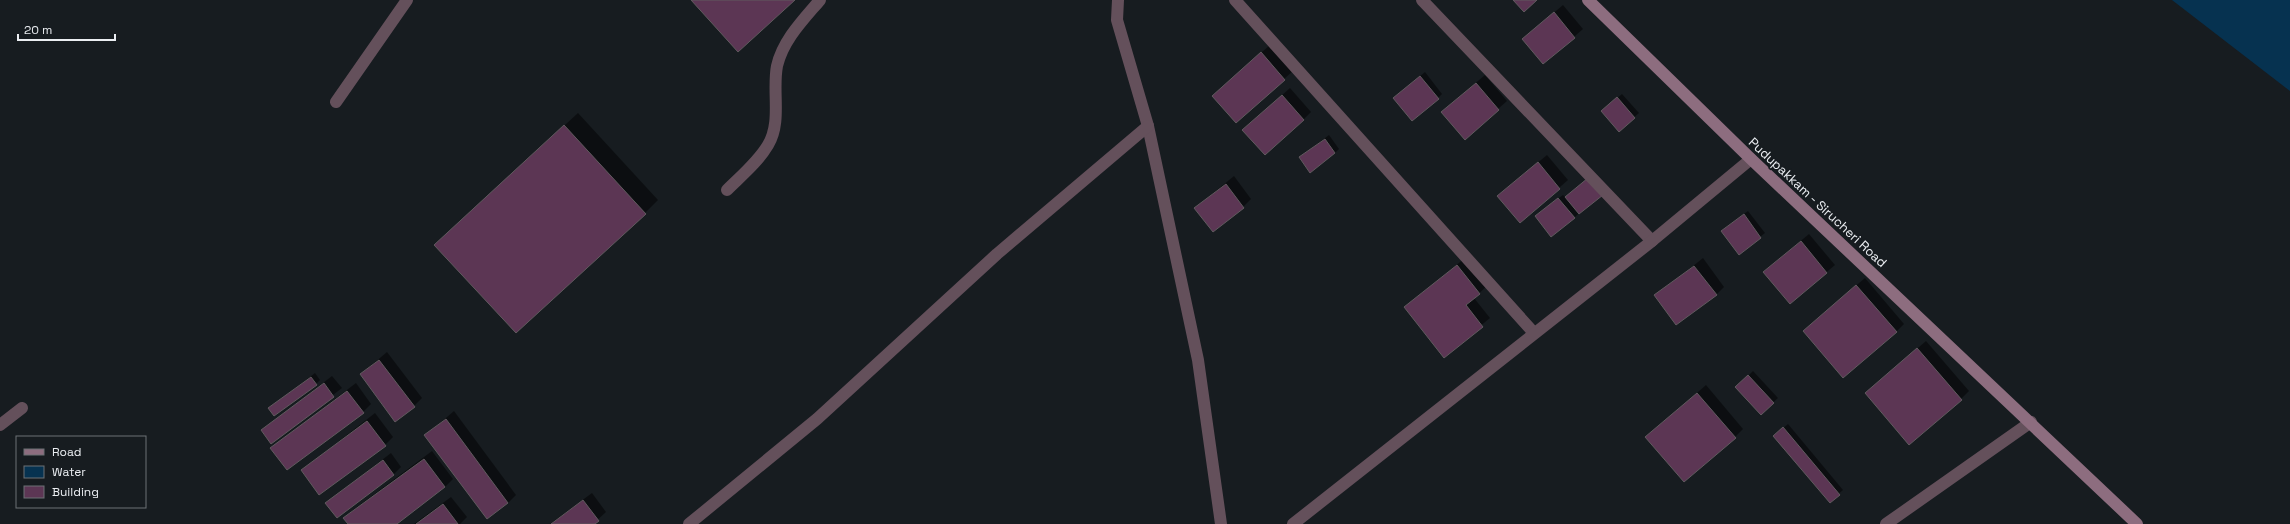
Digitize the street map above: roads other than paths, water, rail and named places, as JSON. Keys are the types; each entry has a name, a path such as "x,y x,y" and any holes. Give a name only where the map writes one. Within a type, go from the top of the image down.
{"street":[{"path":"336,102 407,0"},
{"path":"727,190 758,158 769,144 774,124 777,67 785,44 820,0"},
{"path":"1118,0 1117,20 1148,126 1198,360 1221,524"},
{"path":"1235,0 1534,333"},
{"path":"1422,0 1652,241"},
{"name":"Pudupakkam - Sirucheri Road","path":"1588,0 1751,159 2031,422 2137,524"},
{"path":"689,524 817,419 997,254 1148,126"},
{"path":"1293,524 1652,241 1751,159"},
{"path":"0,425 22,408"},
{"path":"1886,524 2031,422"}],"water":[{"path":"2172,0 2290,0 2290,91"}]}
